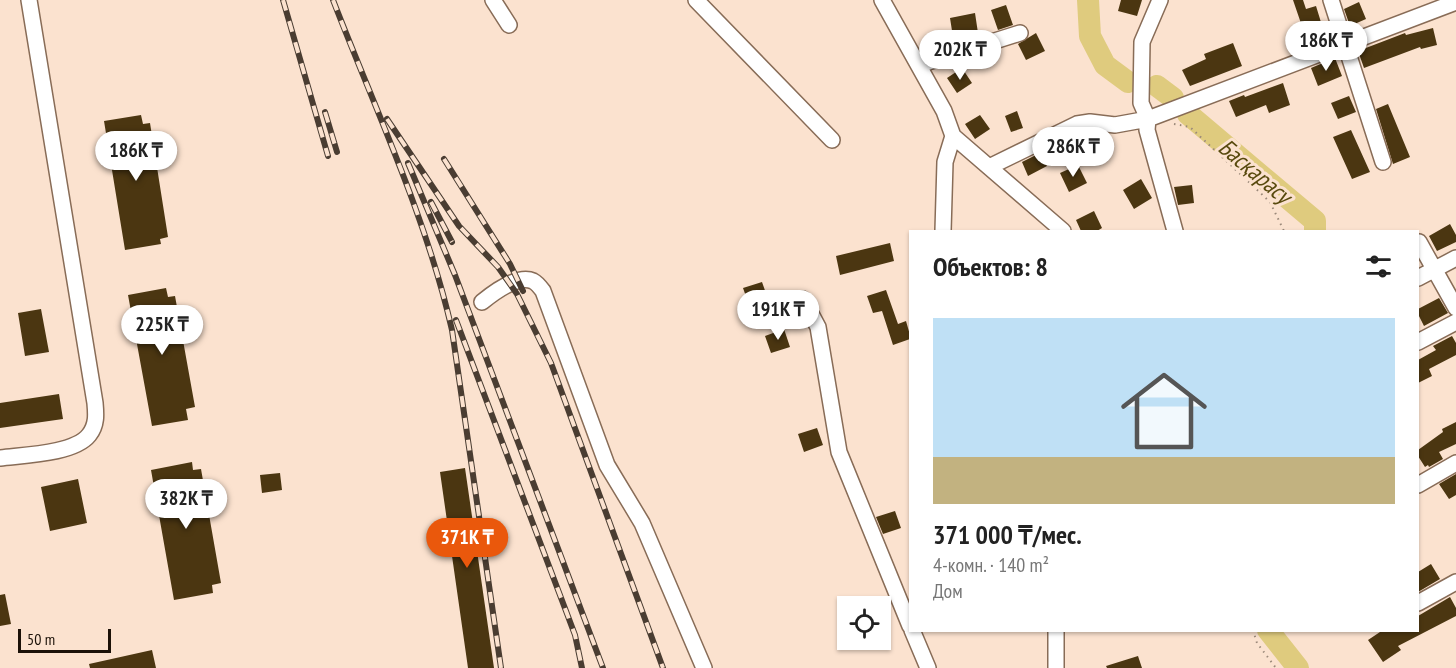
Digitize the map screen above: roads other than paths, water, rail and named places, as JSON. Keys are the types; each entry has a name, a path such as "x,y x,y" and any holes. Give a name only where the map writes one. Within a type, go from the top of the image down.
{"street":[{"path":"0,458 65,448 83,441 90,434 96,420 29,0"},
{"path":"493,0 509,25"},
{"path":"696,0 832,140"},
{"path":"882,0 920,65 944,111 953,136 1062,230"},
{"path":"1160,0 1142,42 1141,103 1148,119 1147,130 1175,230"},
{"path":"1330,0 1346,43 1383,162"},
{"path":"989,167 1077,124 1090,122 1115,125 1148,119 1456,2"},
{"path":"920,65 1020,33"},
{"path":"942,230 945,162 953,136"},
{"path":"1419,243 1456,308"},
{"path":"1419,277 1456,258"},
{"path":"482,303 496,290 525,278 536,281 543,291 607,465 642,523 704,668"},
{"path":"803,299 818,327 839,452 909,624"},
{"path":"1419,341 1456,322"},
{"path":"1420,479 1456,463"},
{"path":"1419,602 1456,582"},
{"path":"913,632 928,668"},
{"path":"1056,632 1056,668"}],"waterway":[{"name":"Басқарасу","path":"1088,0 1090,36 1105,65 1128,82"},
{"name":"Басқарасу","path":"1157,86 1173,98"},
{"name":"Басқарасу","path":"1188,114 1315,221 1315,230"},
{"name":"Басқарасу","path":"1270,632 1298,668"}],"railway":[{"path":"283,0 328,156"},
{"path":"333,0 414,204 452,330 501,668"},
{"path":"325,112 337,152"},
{"path":"387,119 459,226 498,267 517,294 551,363 663,668"},
{"path":"444,159 510,264 523,291"},
{"path":"408,163 455,275 603,668"},
{"path":"431,202 452,242"},
{"path":"456,320 575,635 582,668"}]}
